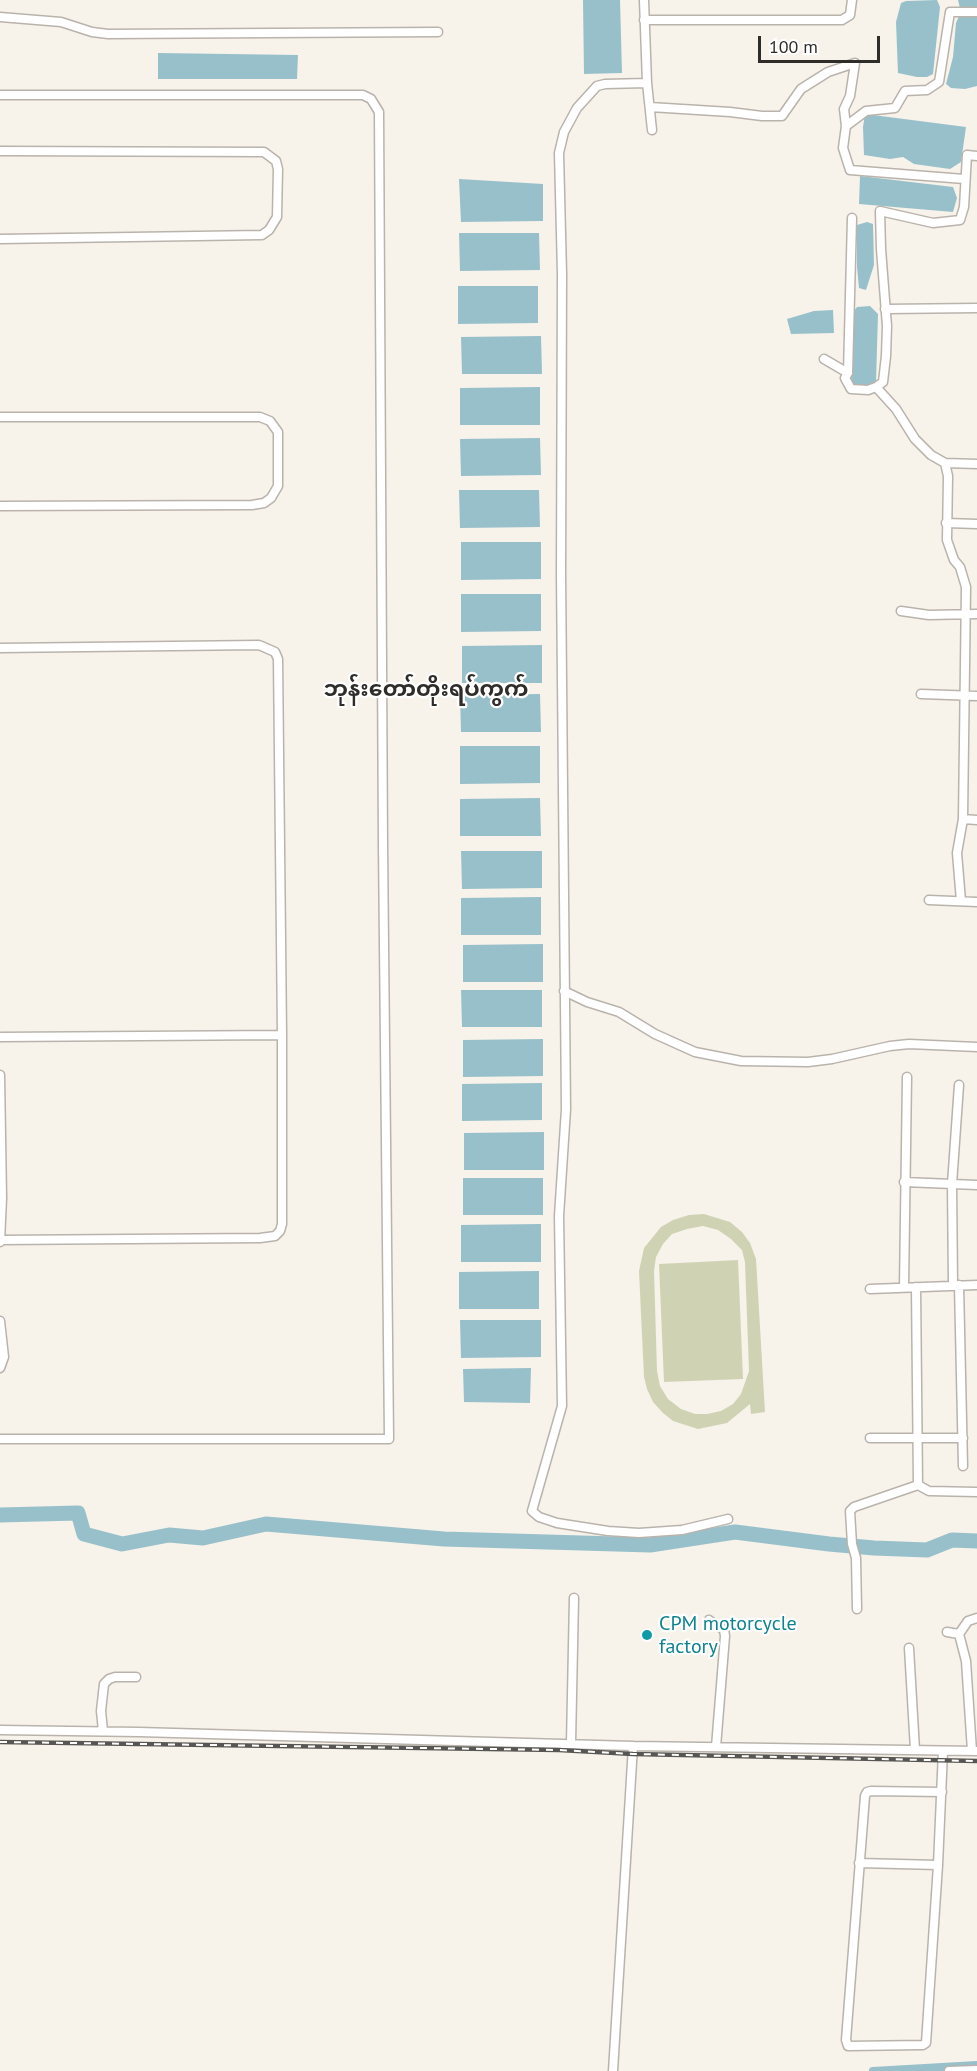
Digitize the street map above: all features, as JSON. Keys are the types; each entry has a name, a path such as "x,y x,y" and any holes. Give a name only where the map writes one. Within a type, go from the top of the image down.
{"street":[{"path":"644,0 647,83 652,130"},
{"path":"644,20 842,20 850,15 852,0"},
{"path":"846,126 866,111 895,108 905,91 927,90 939,82 950,12 977,12"},
{"path":"0,17 61,22 92,32 108,34 438,32"},
{"path":"650,107 782,116 801,89 828,72 855,63 850,96 844,109 846,126 843,148 850,170 964,179"},
{"path":"647,83 597,86 577,108 564,132 559,153 562,274 566,1109 559,1216 562,1406 532,1511 539,1517 557,1523 639,1533 682,1530 728,1519"},
{"path":"0,95 363,95 371,99 378,112 389,1439 0,1439"},
{"path":"0,151 264,152 276,161 278,170 277,217 272,226 262,235 0,239"},
{"path":"852,218 848,372 845,378 851,389 868,390 883,382 884,376 887,326 880,211 933,223 960,220 967,155 977,156"},
{"path":"885,309 977,308"},
{"path":"824,359 848,372"},
{"path":"876,387 896,409 915,439 932,455 945,463 977,464"},
{"path":"0,417 260,417 270,421 278,432 278,486 271,498 264,503 252,505 0,506"},
{"path":"945,463 948,476 946,523 949,551 960,567 966,587 963,819 957,853 961,901"},
{"path":"946,523 977,524"},
{"path":"901,611 929,615 977,614"},
{"path":"0,648 258,645 275,652 278,659 282,1035 281,1230 275,1236 238,1239 0,1241 2,1198 0,1075"},
{"path":"921,694 977,696"},
{"path":"963,819 977,820"},
{"path":"928,900 977,902"},
{"path":"564,991 587,1002 619,1012 655,1034 695,1052 741,1061 808,1062 909,1044 977,1047"},
{"path":"0,1037 282,1035"},
{"path":"904,1287 907,1077"},
{"path":"959,1084 952,1184 963,1466"},
{"path":"904,1182 977,1185"},
{"path":"870,1289 977,1285"},
{"path":"916,1287 918,1485"},
{"path":"0,1321 4,1357 0,1368"},
{"path":"870,1438 963,1438"},
{"path":"857,1609 850,1511 857,1506 918,1485 929,1491 977,1492"},
{"path":"571,1743 574,1598"},
{"path":"0,1730 633,1746 974,1751 967,1669 959,1635 968,1621 977,1618"},
{"path":"709,1620 724,1630 725,1636 716,1747"},
{"path":"947,1632 959,1635"},
{"path":"909,1648 915,1750"},
{"path":"103,1731 101,1711 104,1684 115,1677 136,1677"},
{"path":"613,2071 633,1746"},
{"path":"942,1792 867,1792 865,1796 846,2040 848,2046 879,2047 926,2043 938,1865 942,1792 943,1751"},
{"path":"859,1863 938,1865"},
{"path":"949,2071 977,2070"}],"green space":[{"path":"704,1214 730,1222 750,1243 756,1259 765,1412 751,1414 750,1404 727,1423 698,1429 673,1421 653,1402 647,1389 644,1377 639,1271 644,1248 661,1227 689,1215","holes":["703,1226 718,1230 742,1250 745,1262 749,1371 741,1394 733,1404 721,1411 695,1414 681,1409 668,1399 660,1386 657,1371 654,1271 656,1257 672,1234"]},
{"path":"738,1260 743,1379 664,1382 659,1264"}],"water":[{"path":"583,0 620,0 622,73 584,74"},
{"path":"937,0 940,7 933,74 927,77 917,77 898,73 896,22 901,3"},
{"path":"958,0 977,0 977,8 960,8"},
{"path":"959,16 977,17 977,86 965,89 951,88 946,84 953,57 956,23"},
{"path":"158,53 298,55 297,79 158,79"},
{"path":"865,114 966,127 961,162 950,169 914,164 903,157 890,159 864,155"},
{"path":"860,176 953,187 957,198 953,212 859,204"},
{"path":"459,179 543,184 543,221 461,222"},
{"path":"867,222 873,224 874,265 866,290 859,288 857,225"},
{"path":"459,233 539,233 540,270 460,271"},
{"path":"458,286 538,286 538,323 458,324"},
{"path":"870,306 878,314 876,382 868,386 856,386 851,382 854,311 857,307"},
{"path":"833,310 834,333 791,334 787,319 814,311"},
{"path":"541,336 542,374 462,374 461,337"},
{"path":"540,387 540,425 460,425 460,388"},
{"path":"540,438 541,475 461,476 460,439"},
{"path":"459,490 539,490 540,527 460,528"},
{"path":"461,542 541,542 541,579 461,580"},
{"path":"461,594 541,594 541,631 461,632"},
{"path":"542,645 542,683 462,683 462,646"},
{"path":"540,694 541,732 461,732 460,695"},
{"path":"460,746 540,746 540,783 460,784"},
{"path":"540,798 541,836 460,836 460,799"},
{"path":"461,851 542,851 542,888 462,889"},
{"path":"541,897 541,935 461,935 461,898"},
{"path":"543,944 543,982 463,982 463,945"},
{"path":"461,990 542,990 542,1027 462,1027"},
{"path":"543,1039 543,1076 463,1077 463,1040"},
{"path":"542,1083 542,1120 462,1121 462,1084"},
{"path":"544,1132 544,1170 464,1170 464,1133"},
{"path":"463,1178 543,1178 543,1215 463,1215"},
{"path":"541,1224 541,1262 461,1262 461,1225"},
{"path":"539,1271 539,1309 459,1309 459,1272"},
{"path":"460,1320 541,1320 541,1357 461,1358"},
{"path":"531,1368 530,1403 464,1402 463,1369"}],"waterway":[{"path":"0,1515 78,1513 84,1534 122,1544 169,1535 203,1538 266,1524 444,1539 650,1545 735,1532 829,1544 927,1550 952,1540 977,1541"},
{"path":"873,2071 977,2065"}],"railway":[{"path":"0,1742 559,1750 633,1754 977,1761"}],"place":[{"name":"CPM motorcycle factory","path":"647,1635"}],"district":[{"name":"ဘုန်းတော်တိုးရပ်ကွက်","path":"426,690"}]}
